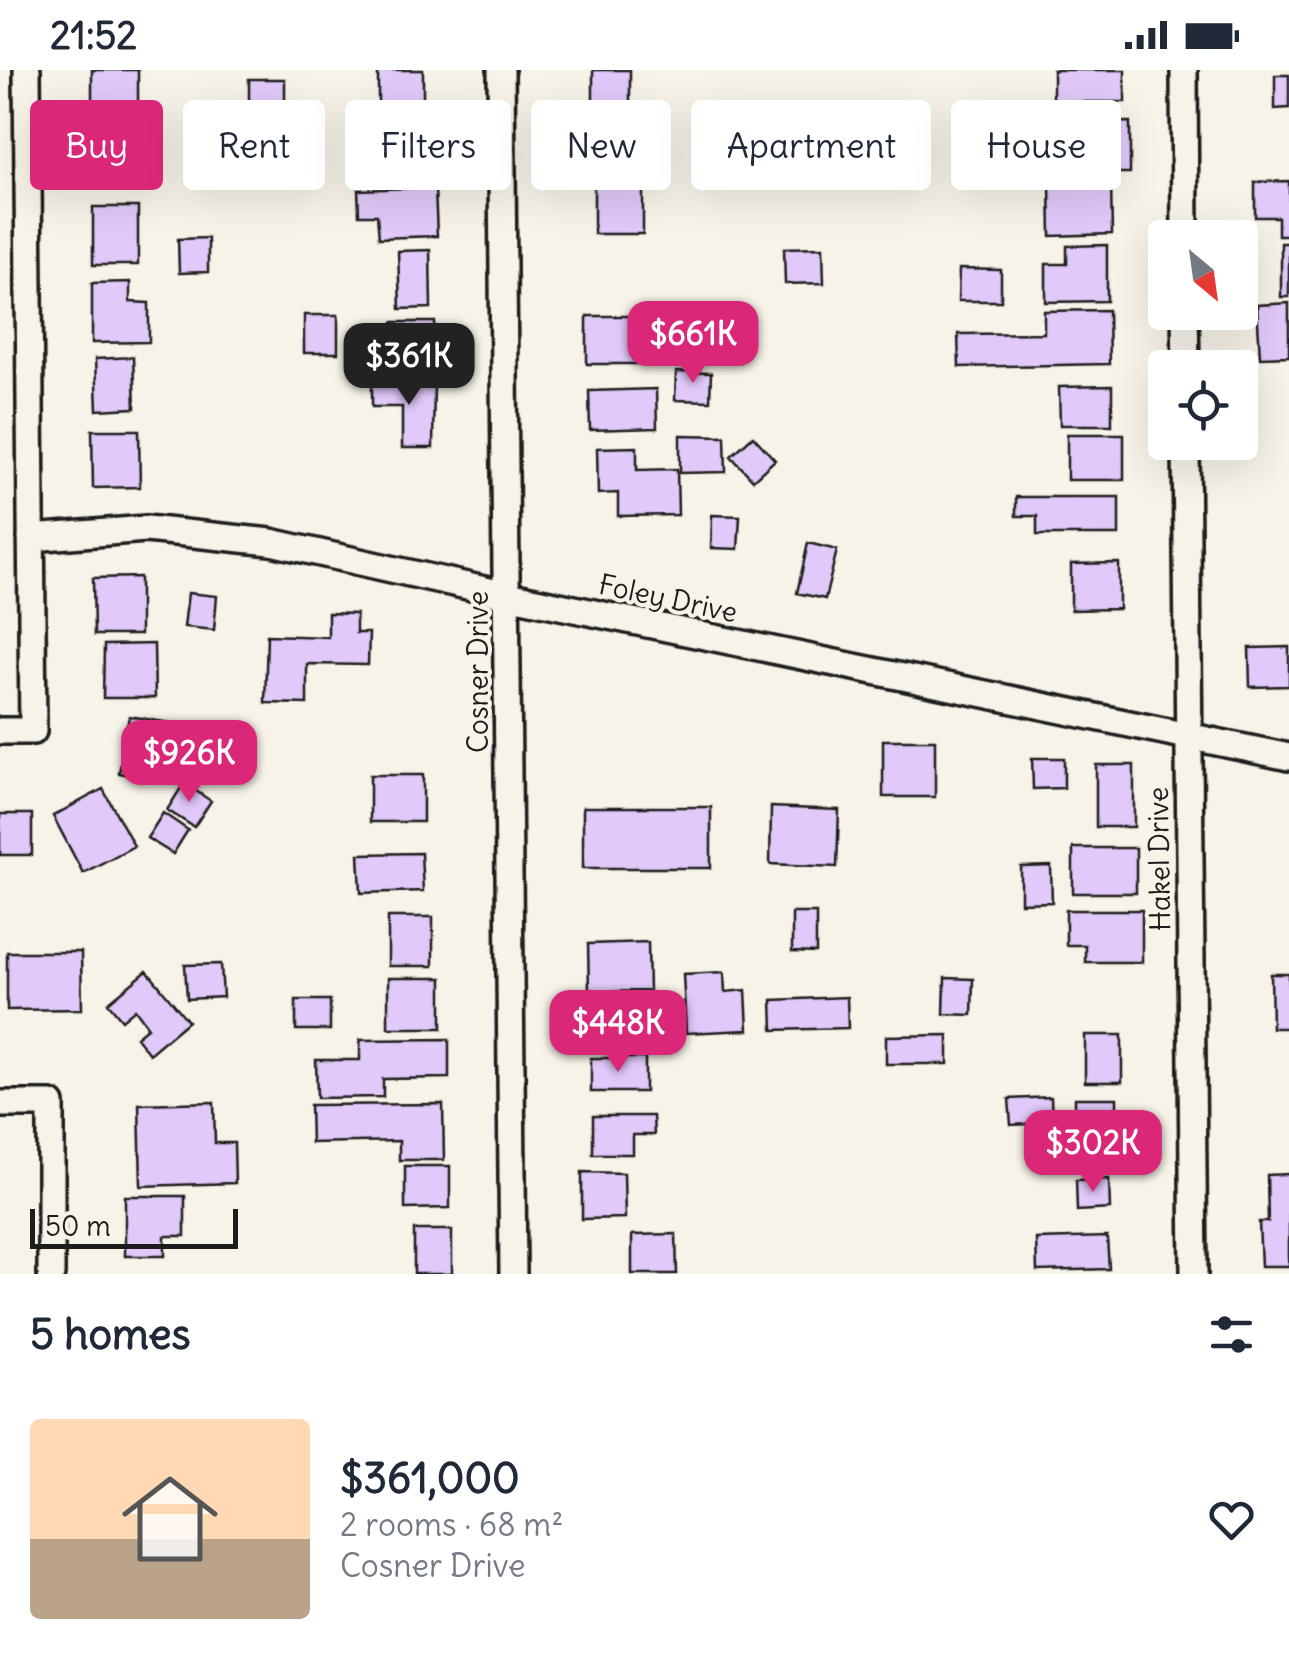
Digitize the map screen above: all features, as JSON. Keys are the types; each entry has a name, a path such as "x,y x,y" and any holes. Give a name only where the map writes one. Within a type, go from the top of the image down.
{"street":[{"path":"0,731 33,731 27,70"},
{"name":"Cosner Drive","path":"501,70 513,1274"},
{"path":"1184,70 1185,220"},
{"name":"Hakel Drive","path":"1186,460 1194,1274"},
{"name":"Foley Drive","path":"31,538 146,529 271,542 1289,757"},
{"path":"0,1104 51,1104 51,1274"}],"building":[{"path":"92,70 138,70 138,100 92,100"},
{"path":"378,70 423,70 423,100 378,100"},
{"path":"593,70 630,70 630,100 593,100"},
{"path":"1053,70 1125,70 1125,102 1053,100"},
{"path":"1275,75 1289,75 1289,108 1275,109"},
{"path":"249,79 285,79 285,100 249,100"},
{"path":"1121,122 1130,122 1130,173 1121,173"},
{"path":"1289,181 1289,235 1278,235 1278,217 1255,217 1255,182"},
{"path":"358,190 435,190 437,236 379,238 377,215 359,215"},
{"path":"594,190 643,190 643,234 594,234"},
{"path":"1050,190 1111,190 1112,234 1051,236"},
{"path":"93,207 138,207 138,265 93,265"},
{"path":"208,238 208,272 179,273 178,239"},
{"path":"1281,243 1289,243 1289,297 1281,297"},
{"path":"1107,245 1107,301 1046,302 1046,264 1067,264 1067,246"},
{"path":"823,247 824,283 785,284 784,248"},
{"path":"430,250 431,308 400,309 398,251"},
{"path":"959,269 1001,270 1001,301 958,301"},
{"path":"130,282 130,302 149,303 149,342 92,343 92,283"},
{"path":"1289,303 1289,356 1260,357 1258,305"},
{"path":"674,309 722,309 722,335 674,335"},
{"path":"1108,310 1109,364 959,367 958,334 1044,333 1044,311"},
{"path":"304,315 338,315 338,353 304,353"},
{"path":"587,316 638,316 639,364 587,364"},
{"path":"393,322 435,322 435,367 393,367"},
{"path":"133,357 135,408 97,410 95,359"},
{"path":"676,372 711,373 710,401 675,400"},
{"path":"372,379 434,380 433,448 402,448 402,407 372,407"},
{"path":"1112,386 1112,425 1060,425 1059,387"},
{"path":"656,389 657,428 590,430 589,391"},
{"path":"92,430 139,430 140,487 93,488"},
{"path":"1067,434 1124,434 1124,480 1067,480"},
{"path":"680,435 725,436 726,472 680,473"},
{"path":"753,436 775,460 753,480 731,456"},
{"path":"637,447 637,470 677,469 678,515 618,516 618,493 598,494 597,448"},
{"path":"1016,497 1119,497 1119,535 1037,535 1037,516 1016,516"},
{"path":"712,515 740,516 738,549 711,548"},
{"path":"808,543 837,550 825,599 797,593"},
{"path":"1119,563 1119,609 1071,610 1071,564"},
{"path":"140,577 140,635 94,635 93,578"},
{"path":"188,593 217,596 214,630 184,627"},
{"path":"328,613 356,614 356,633 369,633 368,665 307,664 307,704 265,703 267,635 328,637"},
{"path":"154,644 155,698 103,698 104,645"},
{"path":"1289,647 1289,686 1250,687 1249,648"},
{"path":"129,716 182,725 172,783 119,773"},
{"path":"883,740 935,740 935,797 883,797"},
{"path":"1032,758 1064,758 1064,788 1033,789"},
{"path":"1096,765 1134,765 1134,827 1096,827"},
{"path":"370,775 423,775 423,822 370,822"},
{"path":"184,783 211,801 194,827 167,810"},
{"path":"103,789 134,846 83,873 53,816"},
{"path":"583,807 711,807 711,868 583,868"},
{"path":"771,807 839,810 837,867 770,864"},
{"path":"163,813 188,830 173,854 147,838"},
{"path":"0,814 32,814 32,855 0,855"},
{"path":"1073,848 1136,848 1136,893 1073,893"},
{"path":"421,853 423,891 361,893 359,854"},
{"path":"1051,866 1052,902 1021,903 1021,867"},
{"path":"1066,910 1142,910 1142,962 1085,962 1085,945 1066,945"},
{"path":"792,913 816,913 816,953 792,952"},
{"path":"388,917 433,917 433,966 388,966"},
{"path":"648,942 649,991 589,992 588,944"},
{"path":"7,952 81,952 82,1009 7,1010"},
{"path":"221,964 223,997 187,999 185,965"},
{"path":"147,971 188,1021 149,1054 136,1037 148,1027 135,1009 122,1020 108,1003"},
{"path":"724,972 725,992 746,990 748,1030 686,1033 683,974"},
{"path":"1271,974 1289,974 1289,1028 1272,1028"},
{"path":"388,978 442,978 442,1028 388,1028"},
{"path":"945,978 973,979 972,1015 944,1014"},
{"path":"847,997 848,1028 773,1030 772,1000"},
{"path":"296,1000 330,1000 330,1030 296,1030"},
{"path":"948,1035 948,1064 886,1064 886,1036"},
{"path":"1085,1035 1122,1035 1122,1082 1085,1082"},
{"path":"449,1039 449,1078 383,1079 383,1097 317,1098 316,1060 360,1060 360,1040"},
{"path":"591,1058 645,1058 645,1092 591,1092"},
{"path":"1051,1097 1052,1123 1011,1125 1009,1099"},
{"path":"1075,1098 1117,1098 1117,1145 1075,1145"},
{"path":"214,1102 215,1143 234,1143 235,1183 141,1186 139,1104"},
{"path":"443,1104 444,1160 399,1160 399,1141 311,1143 310,1105"},
{"path":"593,1116 653,1116 654,1135 633,1135 633,1154 593,1154"},
{"path":"405,1166 450,1166 450,1208 405,1209"},
{"path":"582,1172 624,1173 625,1218 582,1219"},
{"path":"1289,1174 1289,1266 1261,1266 1259,1222 1268,1222 1267,1175"},
{"path":"1109,1179 1110,1209 1077,1211 1076,1180"},
{"path":"125,1196 185,1196 185,1236 165,1236 165,1256 125,1256"},
{"path":"414,1230 452,1230 452,1274 414,1274"},
{"path":"676,1234 677,1274 632,1274 632,1235"},
{"path":"1107,1237 1109,1269 1037,1271 1036,1239"}]}
